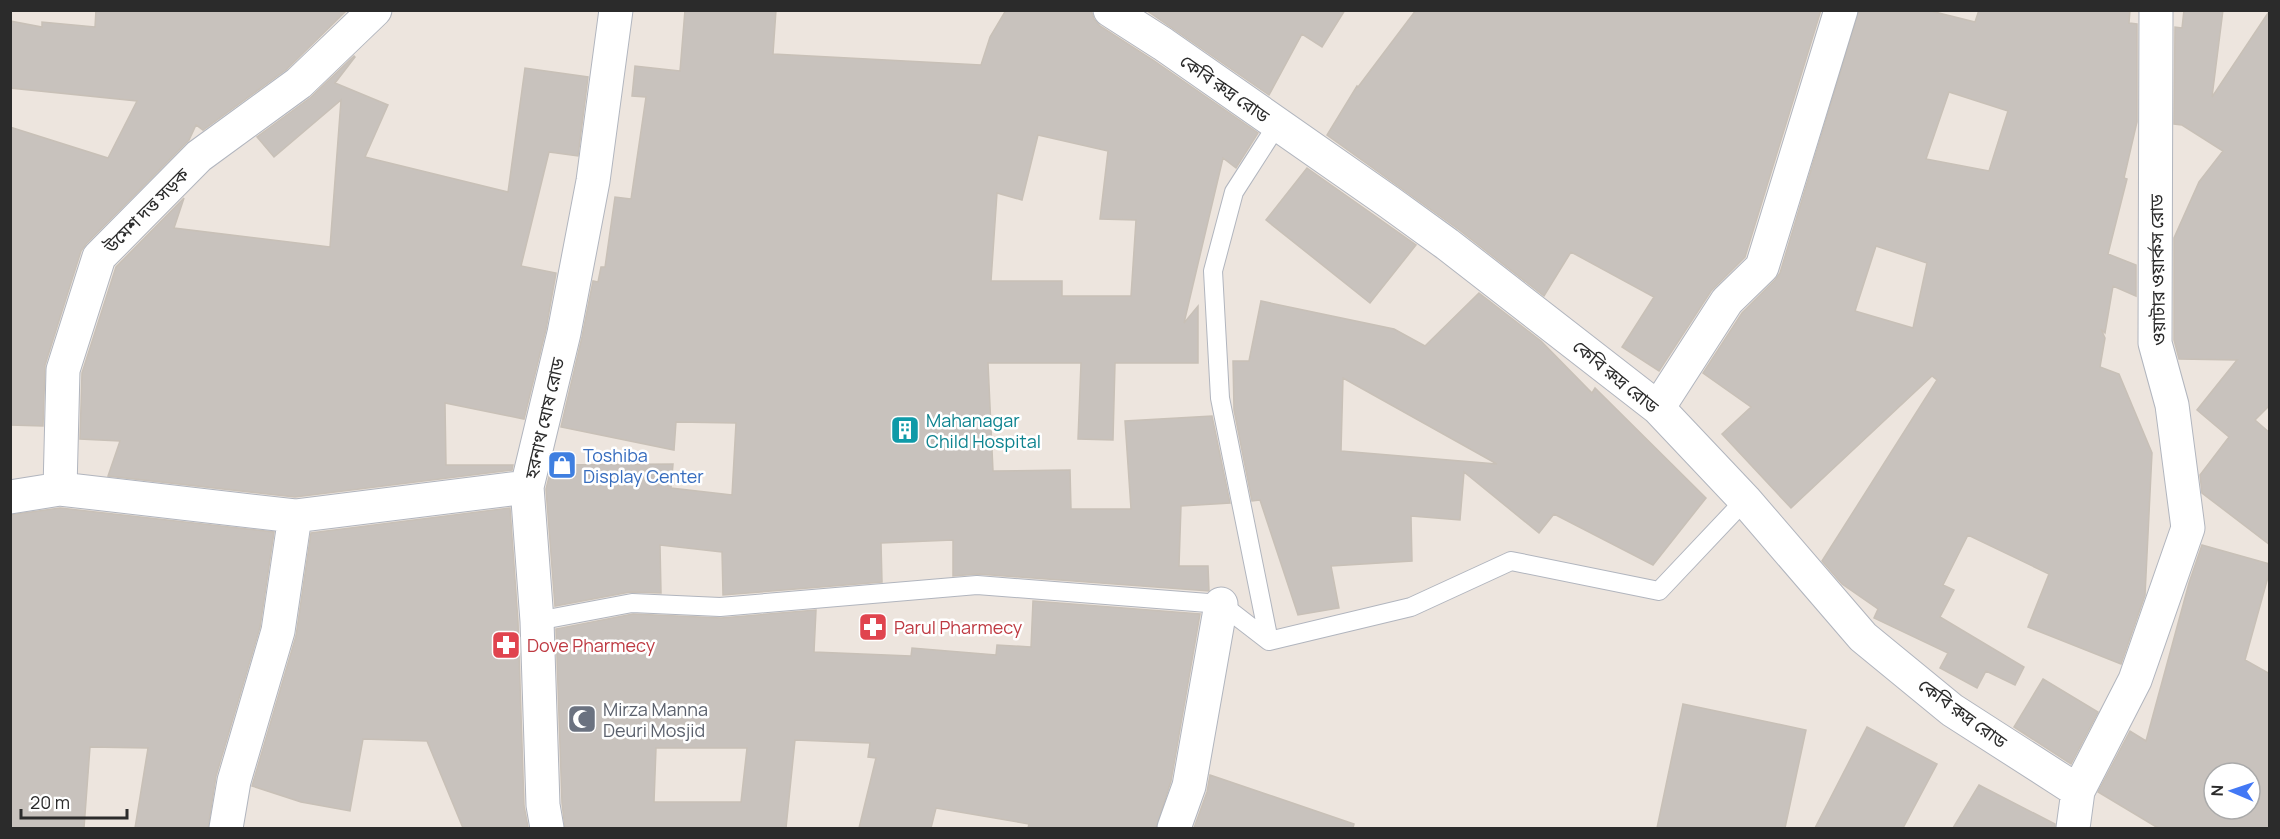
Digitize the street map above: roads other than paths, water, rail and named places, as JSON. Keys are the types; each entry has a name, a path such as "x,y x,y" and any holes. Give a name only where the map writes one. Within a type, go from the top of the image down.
{"street":[{"name":"উমেশ দত্ত সড়ক","path":"60,489 63,370 99,257 199,156 299,82 375,10"},
{"name":"হরনাথ ঘোষ রোড","path":"547,828 543,805 537,621 527,487 564,333 593,181 616,10"},
{"name":"কেবি রুদ্র রোড","path":"1110,10 1163,44 1447,244 1658,408 1745,500 1863,637 1952,710 2078,791"},
{"path":"1658,408 1727,301 1762,267 1841,10"},
{"name":"ওয়াটার ওয়ার্কস রোড","path":"2073,828 2078,791 2135,680 2188,528 2172,405 2155,343 2156,10"},
{"path":"10,497 60,489 295,516 527,487"},
{"path":"226,828 234,781 278,632 295,516"},
{"path":"1174,828 1189,786 1221,604"}],"lane":[{"path":"1269,641 1220,398 1214,271 1234,192 1277,125"},
{"path":"1269,641 1411,607 1511,561 1659,591 1745,500"},
{"path":"537,621 632,603 720,608 977,585 1221,604 1269,641"}],"place":[{"name":"Mahanagar Child Hospital","path":"905,430"},
{"name":"Toshiba Display Center","path":"562,465"},
{"name":"Parul Pharmecy","path":"873,627"},
{"name":"Dove Pharmecy","path":"506,645"},
{"name":"Mirza Manna Deuri Mosjid","path":"582,719"}]}
